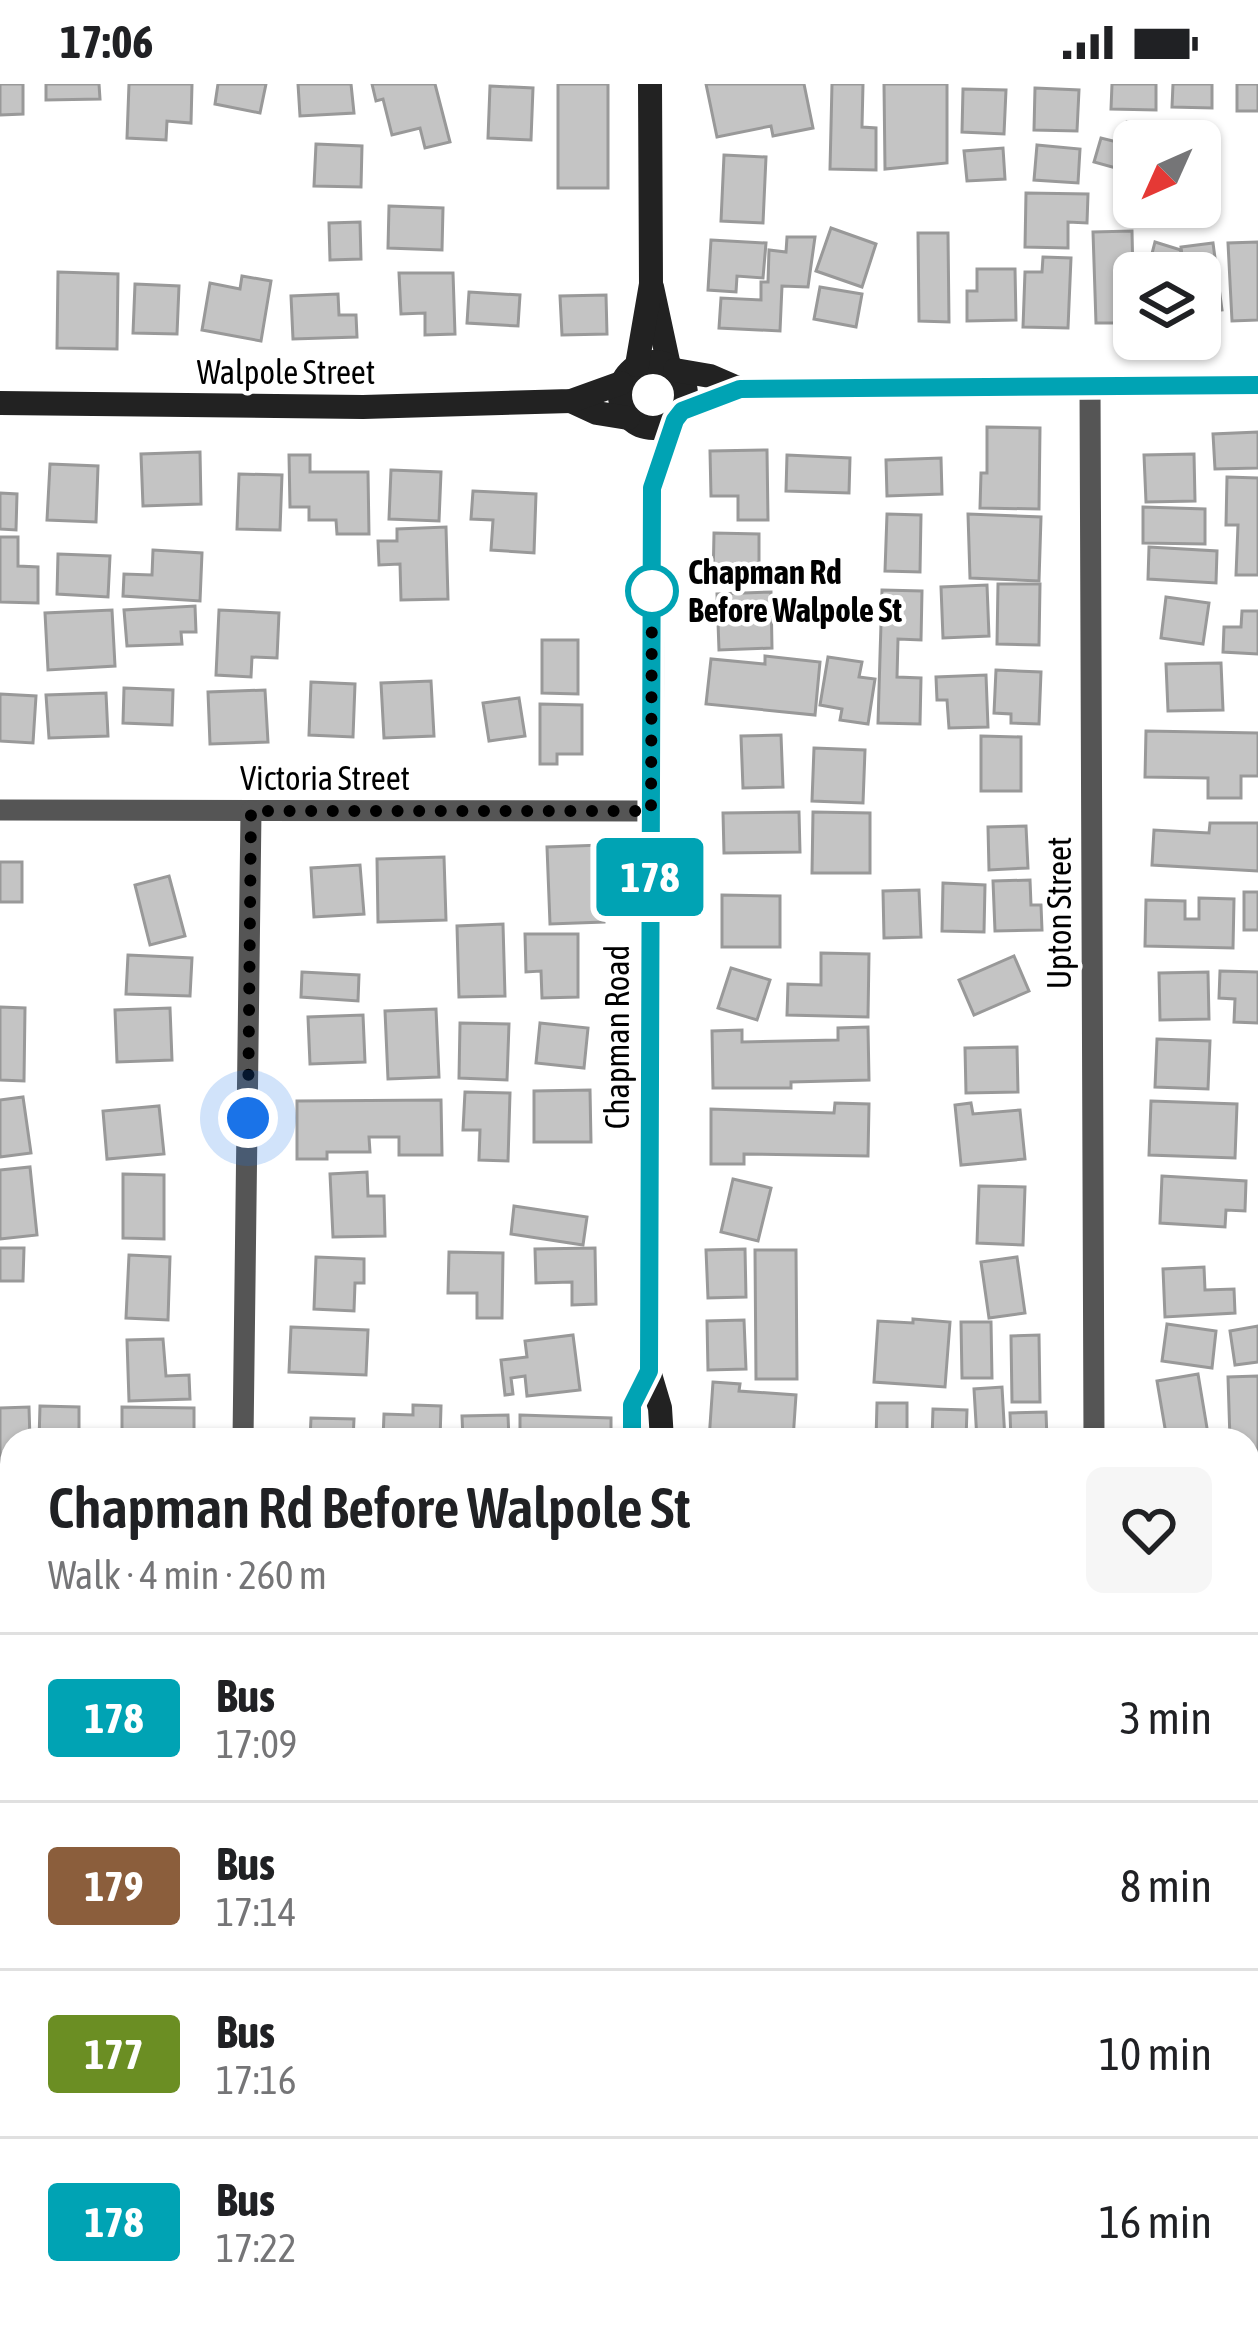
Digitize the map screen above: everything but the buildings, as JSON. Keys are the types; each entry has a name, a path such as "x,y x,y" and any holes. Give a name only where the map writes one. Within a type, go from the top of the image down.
{"main road":[{"path":"650,84 652,284 672,368 686,389 679,416"},
{"path":"652,284 620,401 632,421 657,428 740,389 1258,385"},
{"path":"629,374 654,362 740,389"},
{"name":"Walpole Street","path":"0,404 363,406 572,401 629,374"},
{"name":"Walpole Street","path":"572,401 632,421"},
{"name":"Chapman Road","path":"652,488 679,416"},
{"name":"Chapman Road","path":"632,421 652,488 649,1371 661,1428"},
{"name":"Chapman Road","path":"632,1428 632,1405 649,1371"}],"street":[{"name":"Upton Street","path":"1090,385 1094,1428"},
{"name":"Victoria Street","path":"0,810 651,811"},
{"path":"243,1428 251,811"}],"bus line":[{"name":"178","path":"632,1428 632,1405 649,1371 652,488 675,420 682,411 740,389 1258,385"}],"place":[{"name":"Chapman Rd Before Walpole St","path":"652,591"}],"route":[{"path":"248,1118 251,811 651,811 652,580 652,591"}]}
